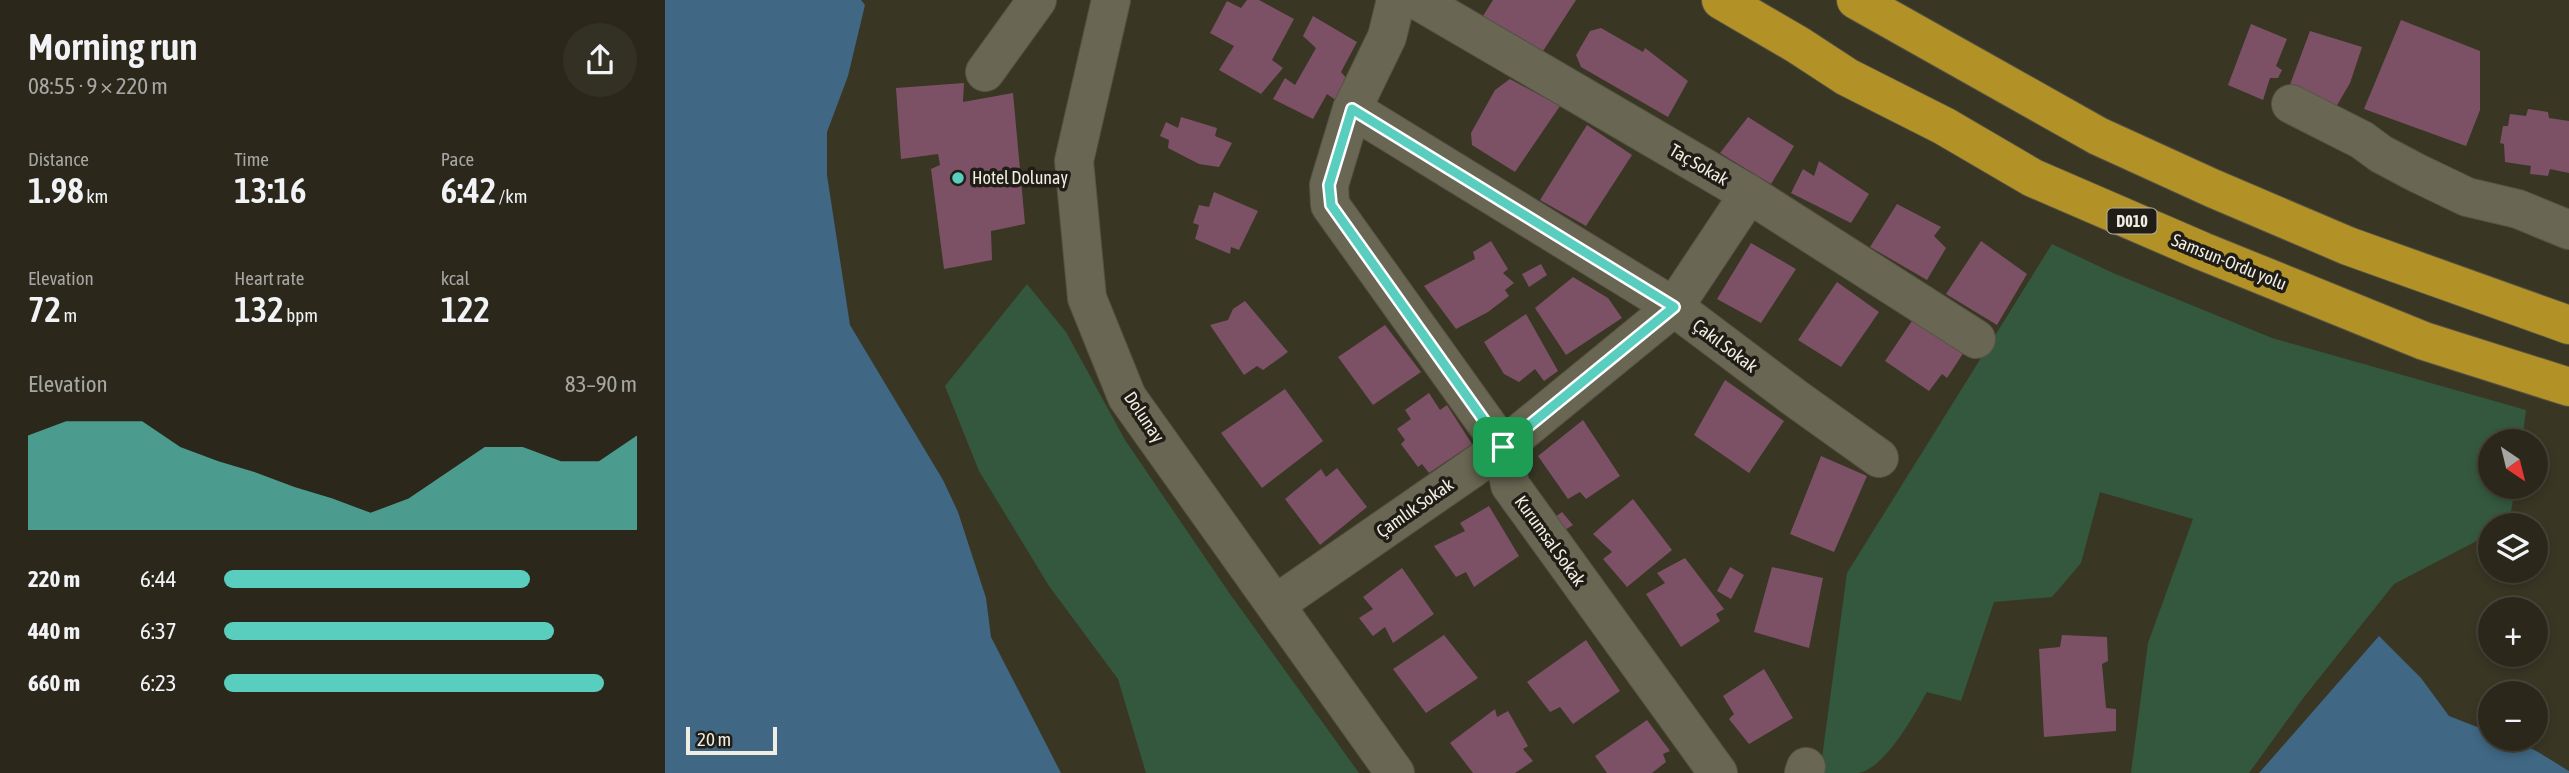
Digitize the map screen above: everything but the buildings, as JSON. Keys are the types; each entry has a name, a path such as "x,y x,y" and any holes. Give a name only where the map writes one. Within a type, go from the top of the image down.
{"highway":[{"name":"Samsun-Ordu yolu","path":"1721,0 1847,77 1944,126 2033,178 2202,251 2424,341 2569,387"},
{"path":"1856,0 2098,136 2161,165 2348,246 2569,325"}],"street":[{"path":"985,72 1037,0"},
{"name":"Dolunay","path":"1111,0 1074,161 1087,298 1128,397 1395,773"},
{"name":"Kurumsal Sokak","path":"1396,0 1387,37 1352,109 1329,185 1331,205 1503,447 1510,485 1718,773"},
{"name":"Taç Sokak","path":"1417,0 1749,194 1976,339"},
{"path":"2291,104 2362,140 2417,173 2467,197 2518,209 2569,230"},
{"name":"Çakıl Sokak","path":"1352,109 1674,307 1879,458"},
{"name":"Çamlık Sokak","path":"1276,604 1503,447 1674,307 1749,194"}],"green space":[{"path":"2052,244 2113,273 2272,338 2526,410 2524,429 2478,429 2478,499 2513,499 2511,513 2478,513 2478,540 2394,584 2304,697 2249,773 2131,773 2148,643 2193,519 2100,492 2081,563 2052,597 1994,602 1961,701 1927,692 1898,740 1878,762 1858,773 1820,773 1847,573"},
{"path":"1027,284 1066,332 1125,440 1230,594 1359,773 1146,773 1118,679 1049,586 979,471 945,386"}],"water":[{"path":"665,0 861,0 865,5 848,76 827,132 827,175 850,325 943,480 958,512 986,598 991,637 1061,773 665,773"},
{"path":"2379,636 2421,678 2449,716 2478,727 2478,751 2536,751 2569,771 2569,773 2259,773"}],"place":[{"name":"Hotel Dolunay","path":"958,178"}],"route":[{"path":"1352,109 1674,307 1503,447 1331,205 1329,185 1352,109"}]}
